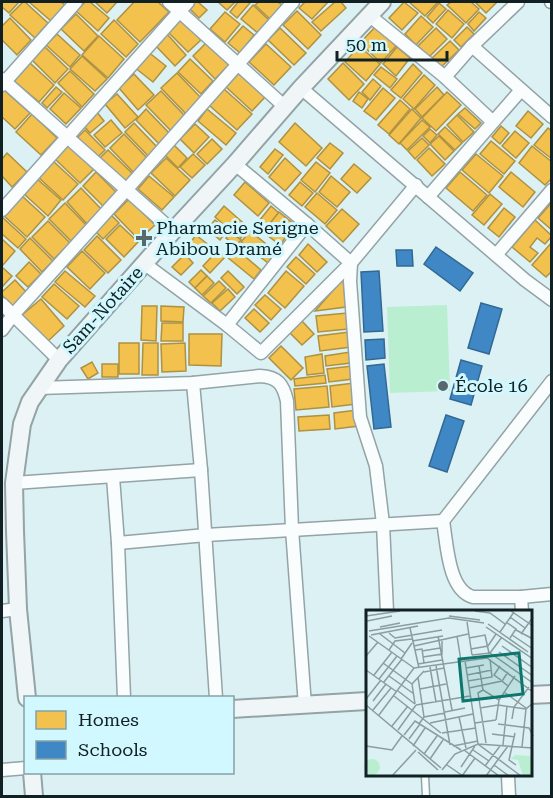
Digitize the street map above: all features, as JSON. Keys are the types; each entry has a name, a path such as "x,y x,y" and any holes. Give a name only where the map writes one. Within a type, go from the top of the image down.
{"street":[{"path":"76,2 2,82 173,231"},
{"path":"169,2 284,106"},
{"path":"2,210 188,2"},
{"path":"2,330 293,2"},
{"name":"Sam-Notaire","path":"27,696 10,610 14,483 22,424 30,402 59,360 284,106 382,2"},
{"path":"445,77 472,46 518,2"},
{"path":"370,16 445,77 493,122"},
{"path":"472,46 552,117"},
{"path":"301,88 525,280 552,300"},
{"path":"428,197 521,90"},
{"path":"235,164 351,263"},
{"path":"260,376 261,353 351,263 416,186"},
{"path":"496,255 552,190"},
{"path":"227,325 307,224"},
{"path":"351,263 350,281 360,417 376,466 383,524 387,610"},
{"path":"145,264 261,353"},
{"path":"2,304 59,360"},
{"path":"39,388 193,383 260,376 277,380 285,390 287,401 292,529 305,706"},
{"path":"552,381 443,521 454,578 463,593 473,597 521,597 552,594"},
{"path":"193,383 206,535 216,696"},
{"path":"14,483 201,470"},
{"path":"113,477 124,696"},
{"path":"118,543 292,529 443,521"},
{"path":"521,597 522,610"},
{"path":"532,695 552,694"},
{"path":"234,709 366,701"},
{"path":"2,770 24,768"},
{"path":"32,774 34,796"},
{"path":"507,777 509,796"}],"lane":[{"path":"425,777 426,796"}],"green space":[{"path":"447,305 450,391 390,393 387,307"}],"building: Homes":[{"path":"2,2 19,2 9,13 2,7"},
{"path":"23,2 48,23 35,38 10,15"},
{"path":"29,2 61,2 65,5 51,21"},
{"path":"85,2 90,2 109,18 98,31 76,11"},
{"path":"95,2 117,2 107,13"},
{"path":"134,2 158,2 169,12 140,42 117,20"},
{"path":"198,2 207,10 199,18 188,7"},
{"path":"218,2 235,2 227,10"},
{"path":"238,2 250,3 237,18 230,12"},
{"path":"259,2 278,2 283,6 271,20 255,5"},
{"path":"305,2 328,2 312,19 299,8"},
{"path":"335,2 341,2 346,8 321,31 312,22"},
{"path":"404,2 418,13 402,30 389,18"},
{"path":"409,2 438,2 425,16"},
{"path":"451,2 471,2 479,9 466,23 447,5"},
{"path":"475,2 497,2 486,13"},
{"path":"439,3 446,9 433,23 427,17"},
{"path":"253,5 270,21 259,34 241,19"},
{"path":"448,10 464,24 452,38 436,24"},
{"path":"297,11 321,35 308,49 283,25"},
{"path":"225,12 240,24 225,42 210,29"},
{"path":"479,12 486,18 474,31 468,24"},
{"path":"76,14 98,36 84,51 61,29"},
{"path":"421,16 433,27 416,45 405,34"},
{"path":"10,18 31,40 17,55 2,40 2,26"},
{"path":"181,19 201,40 188,52 168,32"},
{"path":"114,20 138,44 126,57 101,34"},
{"path":"243,26 254,35 240,53 228,43"},
{"path":"375,27 396,46 381,63 360,43"},
{"path":"467,27 474,34 461,47 454,40"},
{"path":"280,28 306,53 294,65 268,40"},
{"path":"436,28 447,39 429,57 418,46"},
{"path":"57,34 80,55 70,67 46,45"},
{"path":"167,34 186,55 175,66 155,45"},
{"path":"99,36 124,59 108,78 82,55"},
{"path":"208,41 230,64 215,79 193,56"},
{"path":"450,41 459,50 440,68 431,59"},
{"path":"266,44 291,67 274,85 249,62"},
{"path":"359,46 380,64 366,81 345,62"},
{"path":"45,47 68,69 55,83 32,60"},
{"path":"397,47 410,58 396,76 383,64"},
{"path":"147,51 166,66 153,82 134,67"},
{"path":"82,56 107,79 95,91 70,69"},
{"path":"190,59 213,81 201,94 178,72"},
{"path":"30,63 54,85 39,102 14,81"},
{"path":"343,63 364,84 349,100 328,79"},
{"path":"413,64 422,73 401,98 391,90"},
{"path":"381,67 397,79 390,88 374,75"},
{"path":"70,71 94,94 82,107 58,83"},
{"path":"240,72 266,96 252,111 226,87"},
{"path":"177,73 203,100 187,115 161,88"},
{"path":"134,74 154,95 138,110 119,88"},
{"path":"424,75 435,85 414,109 403,99"},
{"path":"373,79 381,86 370,100 362,92"},
{"path":"56,87 62,92 47,108 42,103"},
{"path":"437,87 444,95 422,117 415,109"},
{"path":"383,88 395,98 376,120 364,111"},
{"path":"224,89 252,114 237,130 209,105"},
{"path":"4,90 30,113 15,129 2,117"},
{"path":"161,91 185,116 171,131 146,105"},
{"path":"359,92 368,99 362,108 353,101"},
{"path":"447,92 461,105 436,131 422,118"},
{"path":"64,93 81,108 66,124 50,109"},
{"path":"117,94 138,117 125,128 105,104"},
{"path":"400,100 410,109 389,134 378,125"},
{"path":"465,108 481,123 475,129 458,114"},
{"path":"146,109 171,135 160,145 136,120"},
{"path":"207,109 236,133 226,145 198,121"},
{"path":"412,109 421,118 399,144 389,135"},
{"path":"96,111 104,121 90,133 82,124"},
{"path":"528,111 543,124 531,138 516,126"},
{"path":"32,114 57,138 41,155 16,132"},
{"path":"457,115 474,132 463,142 447,125"},
{"path":"111,120 122,133 105,147 94,135"},
{"path":"422,120 430,127 407,150 400,143"},
{"path":"134,123 158,148 149,157 125,132"},
{"path":"295,123 322,148 306,166 279,142"},
{"path":"195,124 209,137 194,153 180,139"},
{"path":"501,126 509,133 500,144 492,137"},
{"path":"445,127 462,143 455,150 438,134"},
{"path":"548,128 552,131 552,159 534,145"},
{"path":"430,129 437,135 430,143 423,136"},
{"path":"85,130 105,150 97,158 77,138"},
{"path":"515,131 529,143 516,158 502,146"},
{"path":"124,134 148,159 134,173 110,148"},
{"path":"439,136 454,151 445,160 430,144"},
{"path":"422,138 429,145 415,159 408,151"},
{"path":"212,139 222,149 207,164 197,154"},
{"path":"491,141 515,161 504,174 480,154"},
{"path":"330,143 343,153 330,169 317,158"},
{"path":"69,144 94,169 80,183 55,159"},
{"path":"174,145 187,158 178,168 165,155"},
{"path":"532,146 552,162 552,178 545,185 519,163"},
{"path":"429,148 445,164 432,176 417,160"},
{"path":"275,149 283,155 268,174 260,167"},
{"path":"108,150 133,174 125,183 100,158"},
{"path":"7,153 27,172 12,187 2,176 2,159"},
{"path":"193,154 205,165 192,178 180,167"},
{"path":"476,154 503,176 489,193 462,170"},
{"path":"166,158 190,180 175,196 151,173"},
{"path":"285,158 301,173 285,191 269,177"},
{"path":"53,161 78,184 63,200 38,177"},
{"path":"316,162 330,173 315,192 301,180"},
{"path":"354,164 371,178 357,193 341,179"},
{"path":"96,172 116,192 103,206 83,186"},
{"path":"460,172 487,195 473,211 446,188"},
{"path":"511,172 535,192 523,207 499,187"},
{"path":"149,176 174,197 162,210 138,189"},
{"path":"331,176 350,192 337,207 319,192"},
{"path":"36,178 61,200 48,216 23,193"},
{"path":"245,182 269,203 258,216 234,195"},
{"path":"300,182 313,193 302,206 289,195"},
{"path":"81,188 103,211 88,225 67,202"},
{"path":"317,193 337,210 325,224 305,207"},
{"path":"490,194 502,204 484,225 472,215"},
{"path":"21,195 45,217 27,237 3,215"},
{"path":"129,199 155,225 139,240 114,214"},
{"path":"552,202 552,230 538,218"},
{"path":"65,203 87,226 71,241 49,219"},
{"path":"224,206 249,228 240,239 215,217"},
{"path":"271,206 279,213 263,232 255,226"},
{"path":"504,208 515,217 499,237 488,228"},
{"path":"342,209 359,224 343,242 326,226"},
{"path":"279,212 295,225 280,245 263,232"},
{"path":"111,215 119,223 103,239 95,231"},
{"path":"2,217 26,239 18,248 2,234"},
{"path":"215,220 228,230 220,240 207,229"},
{"path":"535,220 552,236 545,244 537,238 530,247 538,253 530,262 512,247"},
{"path":"48,221 70,243 54,259 32,237"},
{"path":"120,225 138,242 124,257 106,239"},
{"path":"250,231 276,252 268,263 241,242"},
{"path":"230,232 241,240 236,246 226,238"},
{"path":"196,235 210,246 203,254 190,243"},
{"path":"97,236 121,260 108,273 84,250"},
{"path":"30,238 53,261 42,272 20,249"},
{"path":"2,239 15,251 3,265 2,264"},
{"path":"552,242 552,271 546,277 532,265"},
{"path":"308,244 327,262 317,272 299,255"},
{"path":"235,248 261,270 254,279 227,257"},
{"path":"218,250 225,257 210,273 203,266"},
{"path":"82,251 105,273 90,289 67,267"},
{"path":"185,254 193,263 181,275 172,267"},
{"path":"296,257 315,274 306,284 287,267"},
{"path":"29,262 41,274 28,287 16,276"},
{"path":"2,267 12,276 2,287"},
{"path":"201,270 207,276 195,288 189,282"},
{"path":"65,271 95,296 85,307 55,282"},
{"path":"228,271 244,287 237,294 221,278"},
{"path":"286,271 304,286 285,308 268,293"},
{"path":"207,276 214,283 202,295 195,288"},
{"path":"343,279 346,307 315,311"},
{"path":"15,280 29,295 14,309 2,292"},
{"path":"219,281 226,288 211,303 203,296"},
{"path":"54,284 79,306 67,319 42,297"},
{"path":"228,289 235,297 220,311 212,303"},
{"path":"265,295 281,309 271,320 255,305"},
{"path":"41,299 64,326 46,343 22,315"},
{"path":"142,306 157,306 156,341 141,340"},
{"path":"161,306 184,307 183,322 161,321"},
{"path":"254,309 269,323 260,332 245,318"},
{"path":"347,313 348,329 318,332 316,316"},
{"path":"302,321 314,334 302,345 290,333"},
{"path":"162,323 183,323 183,341 161,341"},
{"path":"349,332 351,347 320,351 318,336"},
{"path":"189,334 222,334 221,366 189,365"},
{"path":"119,343 139,343 139,374 119,374"},
{"path":"143,343 158,343 158,375 142,375"},
{"path":"185,343 186,371 162,372 161,344"},
{"path":"281,346 303,368 291,380 269,358"},
{"path":"350,352 351,363 326,366 325,356"},
{"path":"322,354 324,373 307,375 305,357"},
{"path":"92,362 98,373 88,379 81,368"},
{"path":"102,364 118,364 118,377 102,377"},
{"path":"352,366 353,379 329,382 327,369"},
{"path":"325,375 326,383 295,386 294,379"},
{"path":"354,383 356,404 332,407 330,386"},
{"path":"327,386 329,407 296,410 294,389"},
{"path":"357,410 359,426 335,429 334,413"},
{"path":"329,415 330,429 299,431 298,417"}],"building: Schools":[{"path":"436,247 473,273 460,291 424,264"},
{"path":"396,250 412,250 413,266 397,266"},
{"path":"379,271 383,331 364,332 361,272"},
{"path":"481,303 502,309 489,354 468,348"},
{"path":"384,339 385,358 366,360 365,340"},
{"path":"461,360 482,366 471,405 450,399"},
{"path":"384,364 391,427 374,429 367,366"},
{"path":"446,415 464,421 447,472 429,466"}],"place":[{"name":"Pharmacie Serigne Abibou Dramé","path":"144,238"},
{"name":"École 16","path":"443,386"}]}
